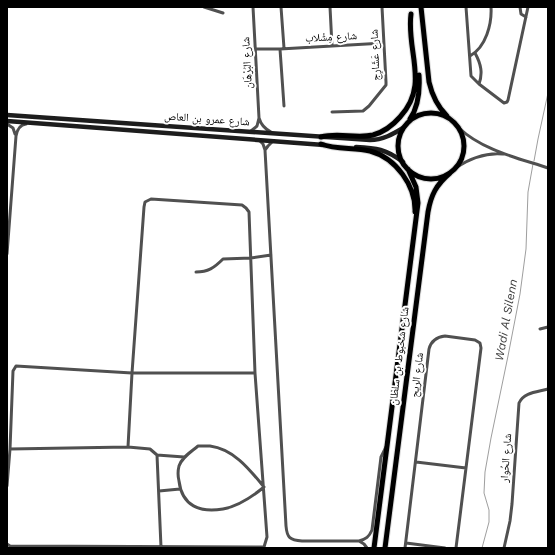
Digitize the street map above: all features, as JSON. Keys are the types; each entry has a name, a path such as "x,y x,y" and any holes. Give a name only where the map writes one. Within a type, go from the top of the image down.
{"main road":[{"path":"410,7 420,87 414,112 400,134 398,150 403,162 415,175 424,178 433,178 442,177 450,173 455,168 460,161 464,144 459,128 438,104 431,90 420,7"},
{"path":"321,137 359,137 374,135 387,129 408,108 414,94 416,80 410,28 411,14"},
{"path":"407,123 424,113 433,113 451,119"},
{"name":"شارع عمرو بن العاص","path":"7,115 377,140 390,136 404,128"},
{"name":"شارع عمرو بن العاص","path":"7,123 34,123 376,148 387,152 403,162"},
{"path":"321,144 331,147 364,150 379,155 390,162 404,177 411,190 415,206 410,253 411,259"},
{"name":"شارع شخبوط بن سلطان","path":"374,548 418,203 416,186 408,169"},
{"name":"شارع شخبوط بن سلطان","path":"386,548 428,212 435,189 450,173"}],"street":[{"path":"204,7 223,13"},
{"name":"شارع البُرْهَان","path":"253,7 259,118"},
{"path":"281,7 284,48"},
{"path":"330,7 332,46"},
{"name":"شارع عَشَارِج","path":"332,112 358,112 363,110 367,108 384,89 386,82 382,7"},
{"path":"466,7 471,76 506,103 508,101 528,7"},
{"path":"470,56 480,48 484,41 491,20 491,7"},
{"path":"520,7 520,13 526,17"},
{"name":"شارع مِشْلاب","path":"256,49 384,43"},
{"path":"280,49 284,106"},
{"path":"475,53 482,74 480,84"},
{"path":"250,131 256,126 259,118"},
{"path":"259,118 264,128 273,133"},
{"path":"7,123 13,128 16,136"},
{"path":"7,254 16,136 22,125 34,123"},
{"path":"459,128 478,142 548,168"},
{"path":"258,139 263,144 265,150 286,533 289,538 295,541 359,541 366,538 372,530 381,457 387,446"},
{"path":"265,150 274,140"},
{"path":"455,168 480,156 498,153 508,154"},
{"path":"7,544 10,546 264,547 267,537 255,372 249,212 242,205 151,199 145,202 128,447"},
{"path":"196,272 202,272 214,268 223,259 250,258 271,255"},
{"path":"540,329 548,327"},
{"name":"شارع الريح","path":"405,548 429,349 430,345 435,340 445,336 475,340 481,345 456,548"},
{"path":"7,486 13,371 16,366 132,373 255,372"},
{"name":"شارع الحُوار","path":"504,548 512,504 519,402 526,394 548,389"},
{"path":"198,446 210,446 236,456 264,487 250,498 234,506 223,509 204,510 194,507 184,498 180,489 178,477 179,466 184,457 198,446"},
{"path":"10,449 128,447 150,449 157,455 184,457"},
{"path":"157,455 162,547"},
{"path":"416,462 466,468"},
{"path":"159,491 180,489"},
{"path":"359,541 367,548"},
{"path":"406,543 445,548"}],"waterway":[{"name":"Wadi Al Silenn","path":"534,161 548,93"},
{"name":"Wadi Al Silenn","path":"482,548 489,522 489,510 484,493 485,472 520,294 526,249 528,192 533,164"}]}
